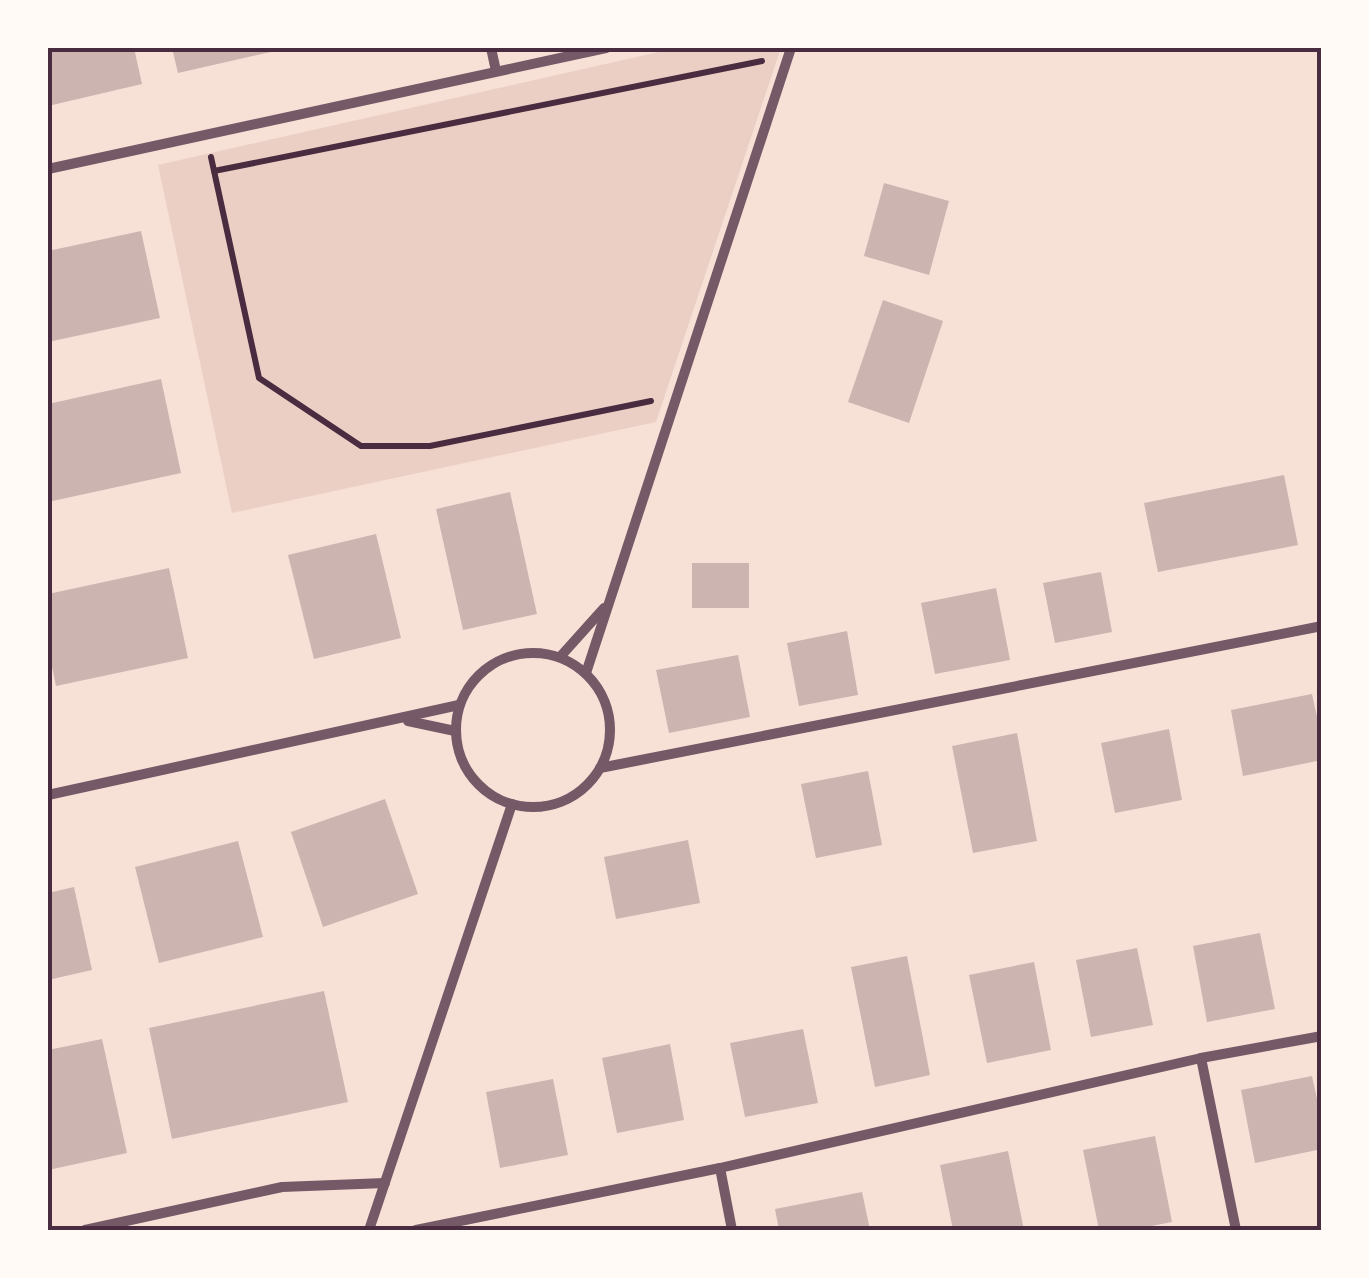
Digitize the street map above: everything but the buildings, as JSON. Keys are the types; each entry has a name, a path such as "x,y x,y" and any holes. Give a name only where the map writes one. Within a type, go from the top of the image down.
{"street":[{"path":"491,48 496,71"},
{"path":"48,169 606,48"},
{"path":"586,673 790,52"},
{"path":"560,657 608,604"},
{"path":"600,768 1322,626"},
{"path":"536,652 560,657 586,673 602,694 610,718 609,744 600,768 584,788 563,801 538,807 512,804 490,794 472,777 460,756 456,731 459,705 471,683 500,660 536,652"},
{"path":"48,795 459,705"},
{"path":"402,720 456,731"},
{"path":"369,1230 512,804"},
{"path":"416,1230 720,1168 1201,1058 1322,1036"},
{"path":"1201,1058 1236,1230"},
{"path":"720,1168 732,1230"},
{"path":"85,1230 282,1187 385,1183"}],"path":[{"path":"214,171 790,52"},
{"path":"206,134 260,378 361,446 430,446 676,396"}],"shaded area":[{"path":"676,48 781,48 656,422 232,513 158,165"}]}
